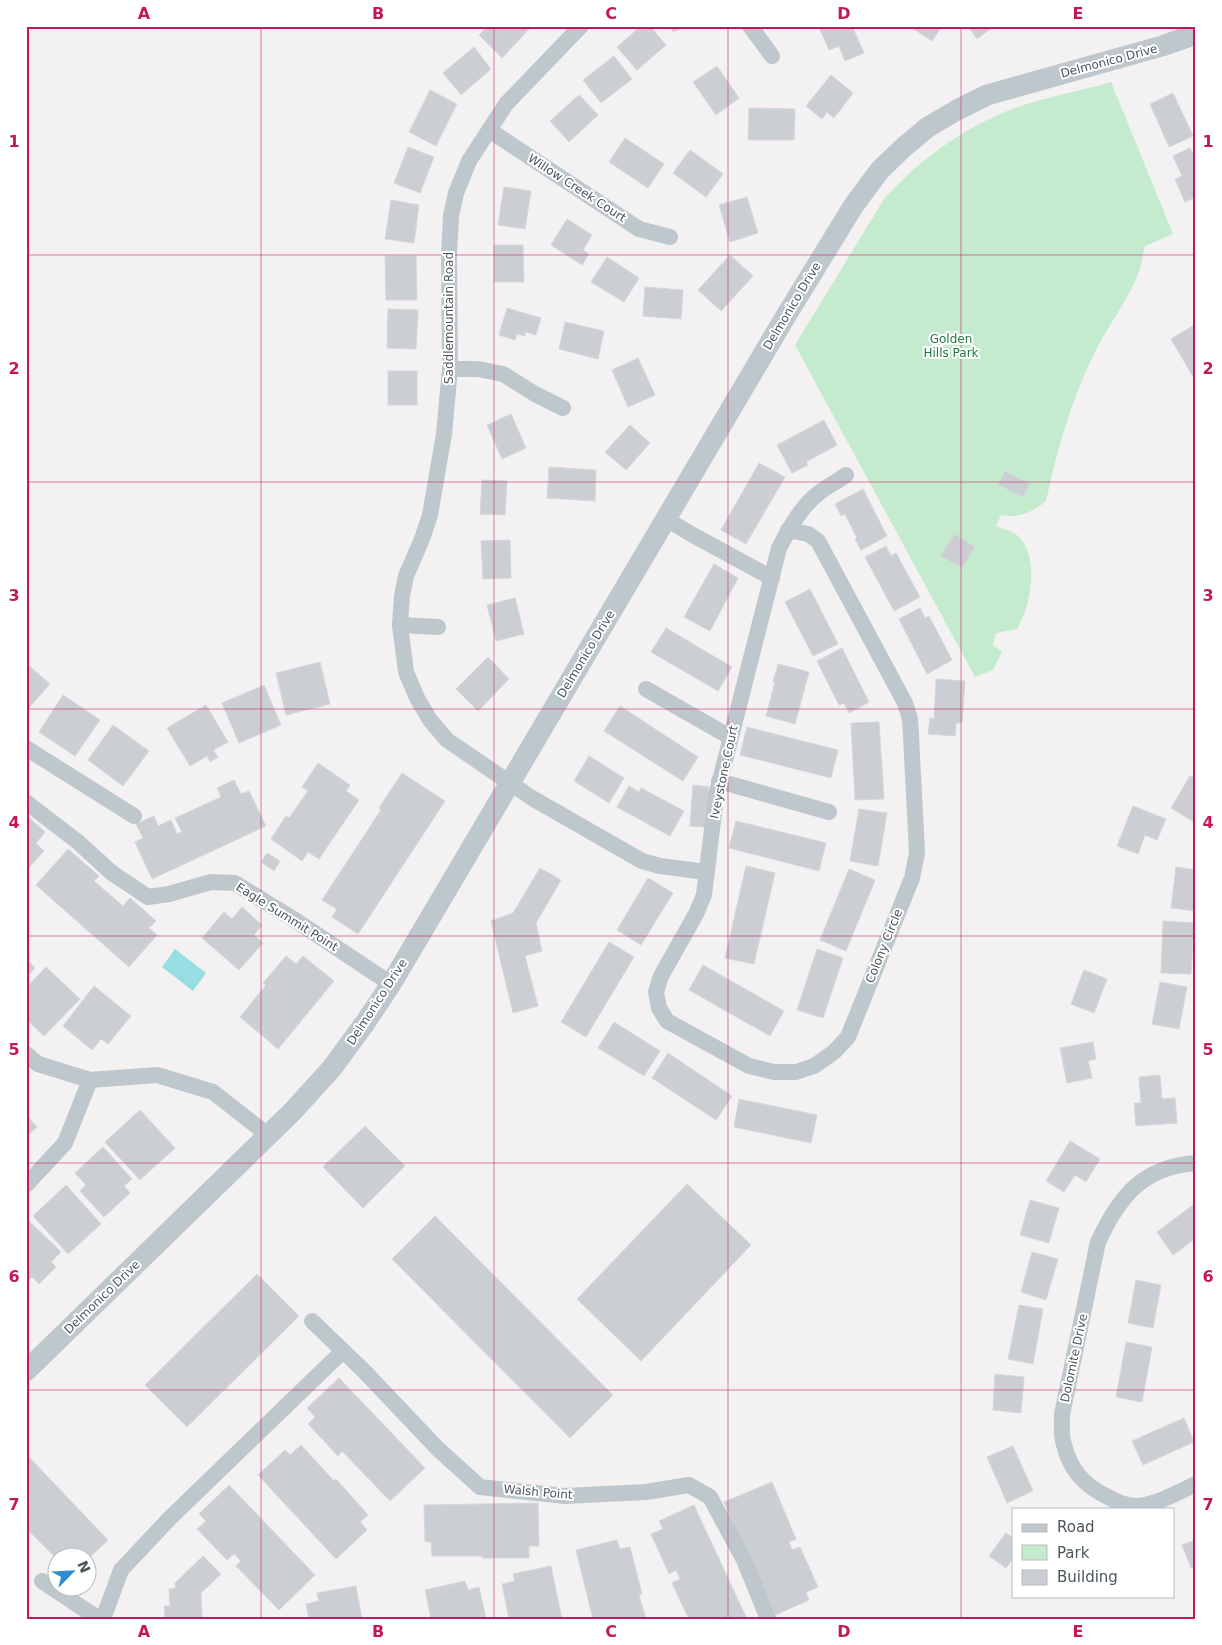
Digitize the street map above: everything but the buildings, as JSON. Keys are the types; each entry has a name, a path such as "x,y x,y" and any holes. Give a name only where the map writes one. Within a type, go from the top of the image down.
{"street":[{"name":"Saddlemountain Road","path":"510,782 447,740 430,720 417,698 406,672 400,625 402,596 406,576 430,515 444,434 450,369 449,253 451,216 456,193 469,161 506,104 581,26"},
{"path":"750,26 772,56"},
{"name":"Delmonico Drive","path":"26,1371 292,1111 332,1068 365,1023 391,984 787,314 854,204 880,170 928,127 987,95 1162,46 1196,34"},
{"name":"Willow Creek Court","path":"489,130 639,229 670,236"},
{"path":"450,369 478,369 503,374 535,394 563,408"},
{"name":"Iveystone Court","path":"706,872 716,796 779,548 788,530 806,506 819,492 846,475"},
{"path":"666,519 772,578"},
{"name":"Colony Circle","path":"706,872 704,895 696,914 661,976 656,992 659,1008 667,1020 749,1066 774,1072 796,1072 814,1066 834,1052 848,1037 912,878 917,853 910,719 905,703 818,541 808,534 788,530"},
{"path":"400,625 438,627"},
{"path":"646,689 730,737"},
{"path":"26,748 134,816"},
{"path":"510,782 532,798 642,862 706,872"},
{"path":"720,782 829,812"},
{"name":"Eagle Summit Point","path":"26,802 78,842 112,873 148,897 170,894 211,882 235,883 295,920 391,984"},
{"path":"26,1054 38,1064 90,1080 157,1075 214,1092 268,1135"},
{"path":"26,1185 64,1143 90,1080"},
{"name":"Dolomite Drive","path":"1196,1164 1178,1164 1160,1170 1143,1180 1125,1197 1109,1219 1098,1242 1062,1414 1062,1440 1071,1463 1082,1480 1116,1502 1136,1506 1157,1502 1196,1484"},
{"name":"Walsh Point","path":"312,1321 438,1449 480,1487 565,1496 646,1492 689,1485 710,1497 744,1560 768,1619"},
{"path":"103,1619 121,1570 170,1518 343,1351"},
{"path":"42,1582 99,1619"}],"green space":[{"name":"Golden Hills Park","path":"1111,82 1173,234 1145,246 1140,269 1124,302 1099,345 1071,409 1046,501 1025,514 1014,516 1001,515 996,526 1016,534 1025,545 1029,556 1031,582 1026,608 1017,629 996,633 993,645 1002,652 993,670 975,677 795,345 884,199 912,171 944,146 996,116 1015,108"}],"water":[{"path":"175,949 206,973 193,991 162,967"}]}
